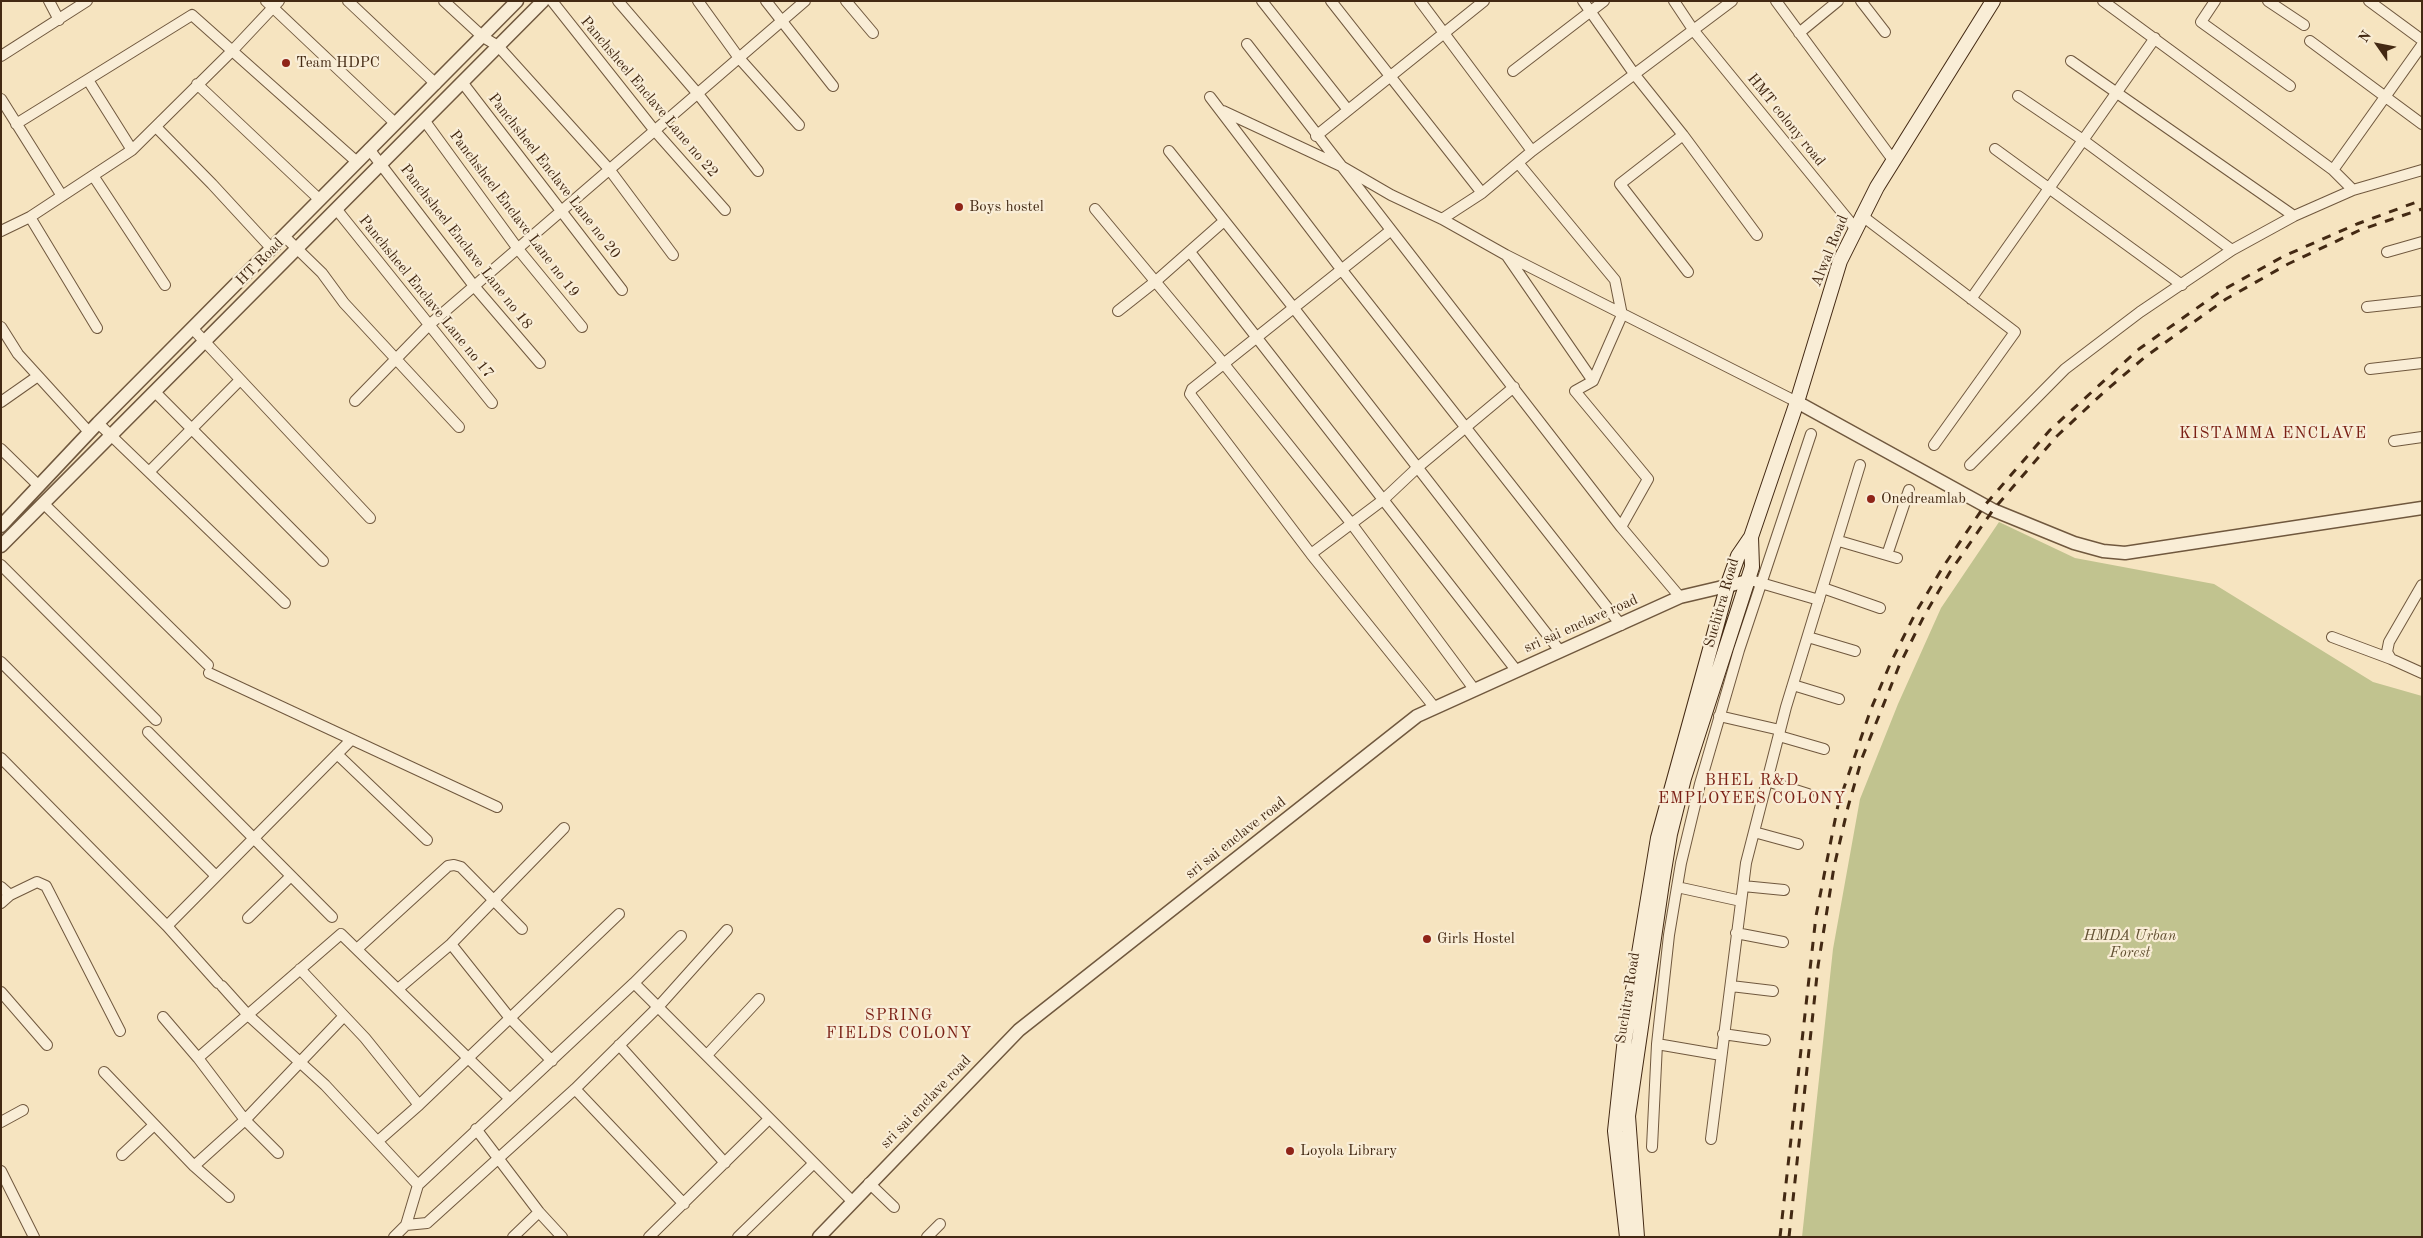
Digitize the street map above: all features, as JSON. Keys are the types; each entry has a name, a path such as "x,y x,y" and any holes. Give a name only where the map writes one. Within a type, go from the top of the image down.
{"main road":[{"name":"Alwal Road","path":"1751,537 1797,402 1837,267 1861,216 1893,160 1993,1"},
{"name":"Suchitra Road","path":"1627,1237 1628,1116 1630,1092 1670,834 1684,778 1754,581 1751,537"},
{"name":"Suchitra Road","path":"1638,1237 1628,1196 1616,1160 1616,1101 1625,1038 1658,838 1728,584 1738,556 1751,537"}],"street":[{"path":"49,1 59,20"},
{"path":"1,56 88,1"},
{"path":"348,1 436,84"},
{"path":"444,1 483,37 498,46 609,169 673,255"},
{"name":"HT Road","path":"1,526 89,432 285,237 369,149 517,1"},
{"name":"HT Road","path":"1,546 543,1"},
{"name":"Panchsheel Enclave Lane no 22","path":"552,1 655,130 725,210"},
{"path":"618,1 698,94 758,171"},
{"path":"698,1 739,58 799,125"},
{"path":"766,1 833,86"},
{"path":"355,401 429,325 805,1"},
{"path":"846,1 872,33"},
{"path":"1262,1 1348,110"},
{"path":"1332,1 1482,193"},
{"path":"1420,1 1532,151"},
{"path":"1316,136 1484,1"},
{"path":"1583,1 1635,75 1683,135 1757,234"},
{"path":"1513,71 1604,1"},
{"name":"HMT colony road","path":"1674,1 1694,31 1855,228"},
{"path":"1442,219 1482,193 1520,164 1532,151 1732,1"},
{"path":"1776,1 1893,160"},
{"path":"1800,34 1838,1"},
{"path":"1861,1 1885,32"},
{"path":"2103,1 2333,170 2353,190"},
{"path":"2215,1 2201,22 2290,86"},
{"path":"2268,1 2304,25"},
{"path":"2369,1 2422,40"},
{"path":"1,231 30,217 132,150 233,50 273,3 395,123"},
{"path":"16,124 192,15 357,162"},
{"path":"1972,299 2155,38"},
{"path":"2310,41 2422,124"},
{"path":"1247,44 1316,136 1514,387 1621,527 1680,597"},
{"path":"2333,170 2422,45"},
{"path":"2071,61 2294,216"},
{"path":"88,80 132,150"},
{"name":"Panchsheel Enclave Lane no 20","path":"462,82 622,290"},
{"path":"197,84 320,200"},
{"path":"1210,96 1341,269 1621,625"},
{"path":"2018,96 2083,140 2232,250"},
{"path":"1,99 62,196"},
{"path":"1222,110 1341,166 1391,195 1442,219 1506,255 1797,402 1993,510 2074,543 2103,551 2124,553 2422,508"},
{"name":"Panchsheel Enclave Lane no 19","path":"424,120 518,248 582,326"},
{"path":"156,127 272,249"},
{"path":"1683,135 1620,184 1688,272"},
{"name":"Panchsheel Enclave Lane no 18","path":"369,149 474,286 540,363"},
{"path":"1995,149 2182,285"},
{"path":"1169,151 1293,307 1560,651"},
{"path":"1520,164 1615,280 1622,315 1593,381 1575,391 1648,479 1621,527"},
{"path":"1970,465 2065,369 2140,312 2232,250 2294,216 2353,190 2422,170"},
{"path":"94,176 164,285"},
{"name":"Panchsheel Enclave Lane no 17","path":"336,210 492,403"},
{"path":"1095,210 1224,364 1351,523 1474,689"},
{"path":"1861,216 2015,332 1934,445"},
{"path":"30,217 97,328"},
{"path":"1118,311 1156,281 1224,221"},
{"path":"1390,231 1192,389 1190,394 1311,554 1435,708"},
{"path":"285,237 322,273 344,303 459,427"},
{"path":"2387,252 2422,242"},
{"path":"1190,252 1516,670"},
{"path":"1506,255 1593,381"},
{"path":"2367,307 2422,301"},
{"path":"1,327 18,354 89,432"},
{"path":"192,328 203,342 370,518"},
{"path":"2370,369 2422,363"},
{"path":"1,402 38,376"},
{"path":"149,472 240,380"},
{"path":"1311,554 1383,500 1417,468 1514,387"},
{"path":"155,392 323,561"},
{"path":"98,423 285,603"},
{"path":"1652,1147 1657,1044 1669,935 1677,886 1700,784 1754,581 1811,434"},
{"path":"2394,442 2422,437"},
{"path":"1,449 39,486"},
{"path":"1711,1139 1736,933 1754,832 1793,685 1839,541 1860,465"},
{"path":"1887,555 1908,490"},
{"path":"44,504 208,669 350,741 497,808"},
{"path":"1839,541 1897,558"},
{"path":"1,565 156,720"},
{"path":"1754,581 1819,600"},
{"name":"sri sai enclave road","path":"819,1237 869,1183 1019,1030 1416,716 1680,597 1728,584 1754,581"},
{"path":"2390,659 2387,652 2390,642 2422,585"},
{"path":"1823,588 1880,608"},
{"path":"1808,637 1855,651"},
{"path":"2332,637 2422,673"},
{"path":"1,662 216,876"},
{"path":"1793,685 1839,699"},
{"path":"1719,716 1780,733 1824,749"},
{"path":"148,732 332,917"},
{"path":"167,926 350,741"},
{"path":"338,754 427,840"},
{"path":"1,758 167,926 248,1015 300,1061 418,1185"},
{"path":"1767,781 1808,794"},
{"path":"398,989 451,944 564,828"},
{"path":"1754,832 1798,844"},
{"path":"357,949 448,866 454,865 461,867 522,929"},
{"path":"248,918 291,876"},
{"path":"1,903 10,895 37,882 46,886 120,1031"},
{"path":"1677,886 1741,901"},
{"path":"1743,886 1784,890"},
{"path":"1,887 10,895"},
{"path":"378,1141 419,1105 619,914"},
{"path":"406,1225 426,1223 575,1089 659,1006 727,930"},
{"path":"1736,933 1783,942"},
{"path":"198,1058 341,934 510,1100"},
{"path":"394,1237 406,1225 418,1185 476,1129 552,1061 681,936"},
{"path":"451,944 509,1018 552,1061"},
{"path":"300,969 365,1038 419,1105"},
{"path":"634,982 813,1164 852,1201"},
{"path":"1731,986 1773,991"},
{"path":"1,992 46,1045"},
{"path":"707,1055 759,999"},
{"path":"194,1166 245,1120 344,1016"},
{"path":"163,1017 198,1058 245,1120 278,1153"},
{"path":"1723,1034 1766,1040"},
{"path":"1657,1044 1721,1055"},
{"path":"619,1046 725,1163"},
{"path":"104,1072 194,1166 229,1197"},
{"path":"575,1089 684,1204"},
{"path":"1,1122 23,1110"},
{"path":"652,1236 769,1119"},
{"path":"122,1155 154,1125"},
{"path":"476,1129 540,1212 562,1237"},
{"path":"738,1237 813,1164"},
{"path":"1,1171 34,1237"},
{"path":"869,1183 894,1207"},
{"path":"513,1237 540,1212"},
{"path":"927,1237 940,1224"}],"green space":[{"name":"HMDA Urban Forest","path":"1999,522 2075,558 2214,584 2373,682 2422,696 2422,1237 1802,1237 1833,949 1860,799 1898,704 1941,608"}],"railway":[{"path":"1780,1237 1816,916 1838,805 1871,709 1891,662 1916,612 1943,567 1985,505 2050,430 2139,349 2221,291 2284,256 2357,224 2422,200"},
{"path":"1789,1237 1818,966 1834,867 1848,807 1862,758 1899,666 1924,616 1950,572 1993,510 2057,436 2145,357 2226,299 2288,264 2360,230 2422,209"}],"place":[{"name":"Team HDPC","path":"286,63"},
{"name":"Boys hostel","path":"959,207"},
{"name":"Onedreamlab","path":"1871,499"},
{"name":"Girls Hostel","path":"1427,939"},
{"name":"Loyola Library","path":"1290,1151"}],"district":[{"name":"KISTAMMA ENCLAVE","path":"2273,434"},
{"name":"BHEL R&D EMPLOYEES COLONY","path":"1752,790"},
{"name":"SPRING FIELDS COLONY","path":"899,1025"}]}
